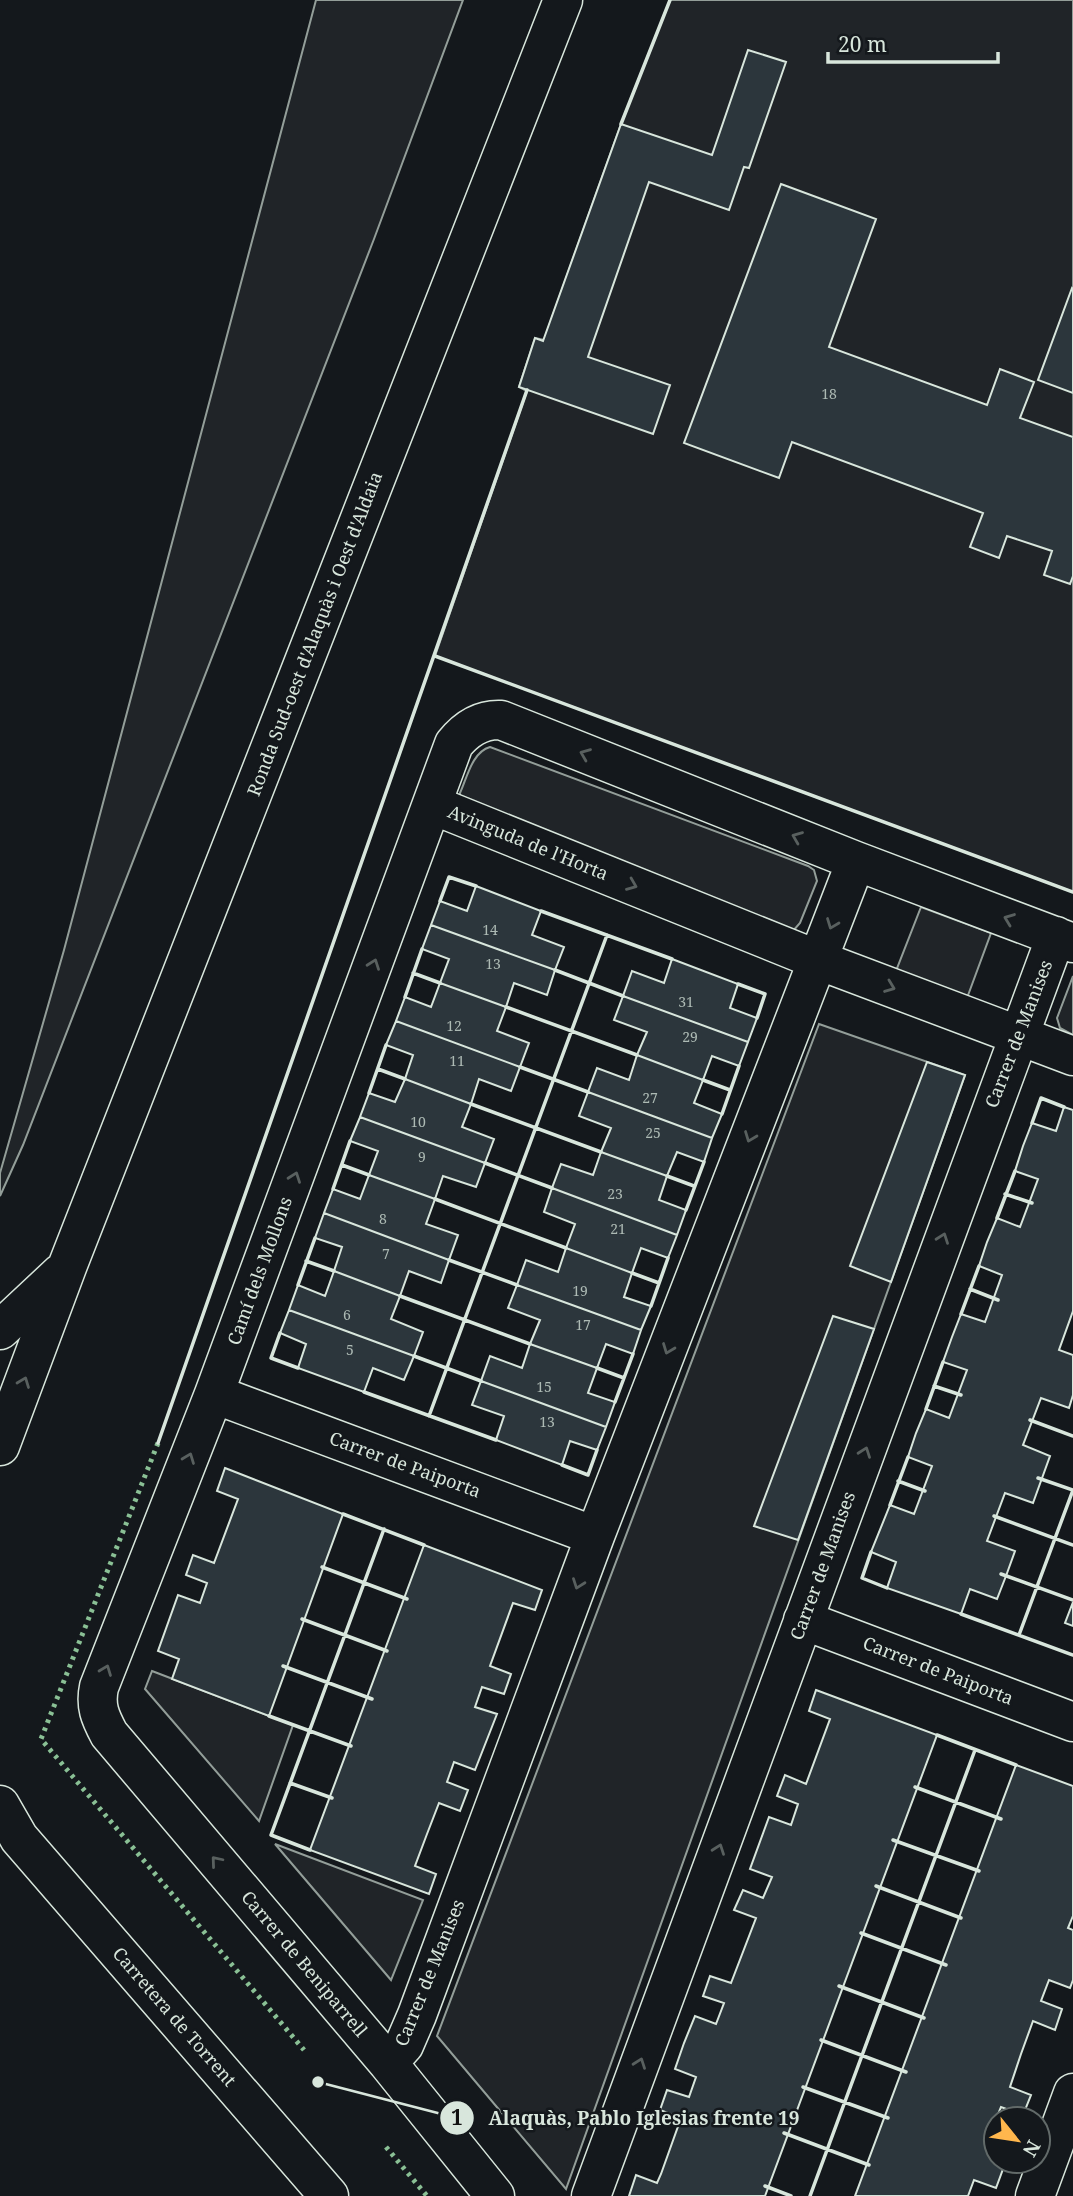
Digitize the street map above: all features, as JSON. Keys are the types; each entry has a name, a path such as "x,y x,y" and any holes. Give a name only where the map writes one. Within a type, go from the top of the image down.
{"street":[{"name":"Ronda Sud-oest d'Alaquàs i Oest d'Aldaia","path":"0,1446 67,1267 563,0"},
{"name":"Avinguda de l'Horta","path":"1064,939 501,720 492,720 465,730 454,744 433,805 818,960 1073,1056"},
{"name":"Camí dels Mollons","path":"109,1734 99,1716 96,1702 99,1687 214,1394 433,805"},
{"name":"Carrer de Manises","path":"388,2063 404,2045 417,2015 596,1536 856,860"},
{"name":"Carrer de Manises","path":"592,2196 1019,1036 1064,939"},
{"name":"Ronda Sud-oest d'Alaquàs i Oest d'Aldaia","path":"0,1330 67,1267"},
{"name":"Carrer de Paiporta","path":"214,1394 596,1536"},
{"name":"Carrer de Paiporta","path":"803,1620 1073,1722"},
{"name":"Carrer de Beniparrell","path":"109,1734 388,2063 495,2196"},
{"name":"Carretera de Torrent","path":"0,1805 10,1833 329,2196"},
{"path":"1035,2196 1073,2093"}],"shaded area":[{"path":"316,0 463,0 374,239 23,1145 0,1196 0,1173 64,950"},
{"path":"670,0 1073,0 1073,892 435,656 527,391 519,387 535,338 544,340 621,124"},
{"path":"490,747 808,866 814,870 817,881 800,923 793,931 460,798 474,760"},
{"path":"921,907 991,933 967,998 896,971"},
{"path":"1073,976 1073,1035 1060,1028 1057,1018"},
{"path":"819,1024 965,1075 566,2189 437,2036"},
{"path":"152,1671 293,1725 259,1821 145,1689"},
{"path":"275,1844 423,1900 391,1980"}],"building":[{"path":"748,50 786,62 749,168 744,167 729,210 649,182 588,357 670,385 653,434 519,387 535,338 543,341 621,124 712,155"},
{"path":"781,184 876,219 829,347 987,405 1000,369 1034,382 1020,418 1073,437 1073,576 1070,584 1044,575 1052,551 1007,536 999,558 970,547 983,513 792,442 779,478 684,443"},
{"path":"1073,289 1073,393 1038,380"},
{"path":"476,886 541,911 532,935 564,947 555,970 431,925 440,901 467,911"},
{"path":"431,925 555,970 547,995 514,983 506,1007 440,983 449,959 422,949"},
{"path":"672,959 738,984 730,1008 757,1018 748,1042 623,996 632,971 664,983"},
{"path":"440,983 506,1007 497,1031 529,1043 520,1067 396,1021 405,997 431,1007"},
{"path":"623,996 748,1042 739,1066 712,1056 703,1080 637,1055 647,1032 614,1020"},
{"path":"396,1021 520,1067 511,1091 479,1079 471,1104 405,1079 413,1055 386,1045"},
{"path":"637,1055 703,1080 694,1103 722,1114 712,1138 588,1092 597,1068 629,1080"},
{"path":"927,1062 965,1075 891,1282 850,1266"},
{"path":"405,1079 471,1104 462,1127 494,1139 485,1163 360,1117 369,1093 395,1102"},
{"path":"588,1092 712,1138 704,1162 677,1152 667,1176 601,1152 611,1128 579,1116"},
{"path":"1064,1107 1073,1110 1073,1311 1059,1350 1073,1355 1073,1395 1069,1408 1041,1398 1023,1445 1050,1456 1033,1503 1005,1493 987,1541 1015,1551 1006,1576 997,1599 970,1589 961,1614 887,1588 896,1562 871,1552 890,1505 914,1514 932,1466 908,1457 916,1433 926,1409 949,1418 967,1370 943,1362 952,1337 961,1314 985,1322 1002,1275 979,1266 987,1242 997,1218 1020,1227 1038,1179 1015,1171 1023,1146 1032,1123 1056,1131"},
{"path":"360,1117 485,1163 476,1187 443,1176 435,1199 369,1175 378,1151 350,1141"},
{"path":"601,1152 667,1176 659,1200 686,1210 677,1235 552,1188 561,1164 593,1175"},
{"path":"369,1175 435,1199 426,1224 458,1235 449,1260 324,1213 333,1189 360,1199"},
{"path":"552,1188 677,1235 668,1258 641,1248 632,1273 566,1248 575,1224 544,1212"},
{"path":"324,1213 449,1260 441,1283 409,1271 400,1296 334,1271 342,1247 315,1238"},
{"path":"566,1248 632,1273 624,1297 651,1306 641,1330 517,1285 526,1260 558,1272"},
{"path":"334,1271 400,1296 391,1319 423,1332 414,1356 289,1310 298,1285 325,1296"},
{"path":"517,1285 641,1330 633,1354 606,1344 597,1368 530,1344 540,1320 508,1308"},
{"path":"289,1310 414,1356 404,1380 373,1368 364,1392 298,1368 306,1344 280,1333"},
{"path":"833,1316 874,1329 798,1540 754,1526"},
{"path":"530,1344 597,1368 588,1393 615,1402 606,1427 481,1381 490,1356 522,1368"},
{"path":"481,1381 606,1427 597,1450 570,1441 562,1465 496,1440 504,1416 472,1405"},
{"path":"225,1468 343,1514 269,1716 172,1679 179,1659 158,1651 178,1595 200,1603 207,1583 186,1575 193,1555 214,1563 238,1499 217,1491"},
{"path":"424,1545 542,1590 535,1610 513,1603 490,1666 511,1674 504,1694 482,1687 475,1707 497,1714 475,1770 454,1762 447,1782 468,1790 460,1811 439,1803 415,1866 436,1874 429,1894 310,1850"},
{"path":"1073,1602 1073,1626 1065,1623"},
{"path":"816,1690 937,1735 765,2196 629,2196 636,2175 657,2183 681,2118 660,2110 667,2090 689,2097 696,2077 675,2069 684,2043 695,2016 716,2024 724,2003 703,1996 710,1976 731,1983 756,1918 734,1910 743,1890 763,1898 772,1877 750,1869 769,1817 791,1825 798,1804 777,1796 785,1775 806,1784 830,1719 809,1711"},
{"path":"1016,1765 1073,1786 1073,1916 1068,1928 1073,1930 1073,1980 1070,1988 1049,1980 1041,2001 1062,2009 1055,2030 1033,2021 1010,2087 1031,2095 1027,2105 982,2105 982,2175 1001,2175 996,2188 974,2180 968,2196 855,2196"}],"hedge":[{"path":"158,1443 41,1739 304,2050"},
{"path":"386,2147 427,2196"}],"wall":[{"path":"621,124 670,0"},
{"path":"158,1443 527,390"},
{"path":"435,656 1073,892"},
{"path":"440,901 449,877 476,886"},
{"path":"541,911 672,959"},
{"path":"429,1416 607,935"},
{"path":"405,997 422,949"},
{"path":"555,970 623,996"},
{"path":"413,973 440,983"},
{"path":"738,984 765,994 757,1018"},
{"path":"506,1007 637,1055"},
{"path":"369,1093 386,1045"},
{"path":"722,1114 739,1066"},
{"path":"520,1067 588,1092"},
{"path":"378,1069 405,1079"},
{"path":"703,1080 730,1090"},
{"path":"1032,1123 1041,1098 1064,1107"},
{"path":"471,1104 601,1152"},
{"path":"333,1189 350,1141"},
{"path":"686,1210 704,1162"},
{"path":"485,1163 552,1188"},
{"path":"342,1165 369,1175"},
{"path":"997,1218 1015,1171"},
{"path":"667,1176 694,1186"},
{"path":"1005,1194 1032,1203"},
{"path":"435,1199 566,1248"},
{"path":"298,1285 315,1238"},
{"path":"651,1306 668,1258"},
{"path":"449,1260 517,1285"},
{"path":"306,1261 334,1271"},
{"path":"961,1314 979,1266"},
{"path":"632,1273 659,1283"},
{"path":"970,1289 998,1300"},
{"path":"400,1296 530,1344"},
{"path":"280,1333 271,1358 298,1368"},
{"path":"615,1402 633,1354"},
{"path":"414,1356 481,1381"},
{"path":"926,1409 943,1362"},
{"path":"597,1368 624,1378"},
{"path":"934,1386 961,1395"},
{"path":"364,1392 496,1440"},
{"path":"1030,1420 1073,1436"},
{"path":"562,1465 588,1475 597,1450"},
{"path":"890,1505 908,1457"},
{"path":"1019,1635 1073,1490 1038,1478"},
{"path":"898,1481 925,1491"},
{"path":"343,1514 424,1545"},
{"path":"994,1516 1073,1545"},
{"path":"310,1850 271,1835 384,1529"},
{"path":"871,1552 862,1578 887,1588"},
{"path":"322,1567 407,1599"},
{"path":"1001,1574 1073,1600"},
{"path":"961,1614 1073,1655"},
{"path":"302,1619 387,1651"},
{"path":"283,1666 372,1699"},
{"path":"269,1716 351,1746"},
{"path":"937,1735 1016,1765"},
{"path":"810,2196 975,1750"},
{"path":"290,1783 332,1798"},
{"path":"915,1787 1001,1819"},
{"path":"893,1840 979,1871"},
{"path":"876,1886 961,1918"},
{"path":"861,1933 946,1965"},
{"path":"839,1986 924,2018"},
{"path":"821,2040 906,2072"},
{"path":"803,2087 888,2118"},
{"path":"784,2133 869,2165"},
{"path":"765,2186 791,2196"}],"place":[{"name":"Alaquàs, Pablo Iglesias frente 19","path":"318,2082"}]}
